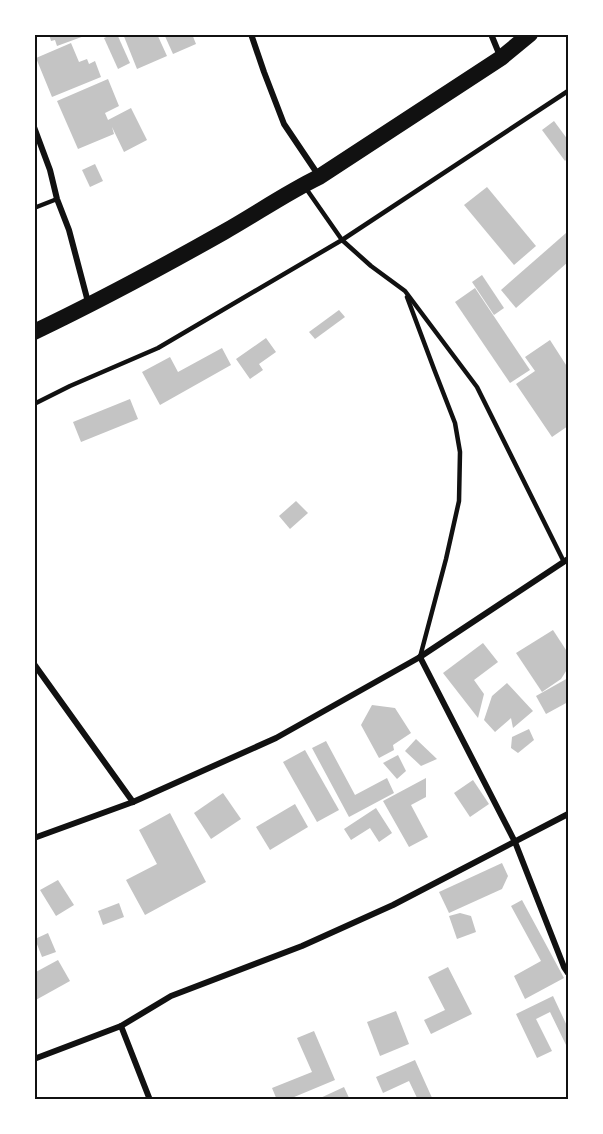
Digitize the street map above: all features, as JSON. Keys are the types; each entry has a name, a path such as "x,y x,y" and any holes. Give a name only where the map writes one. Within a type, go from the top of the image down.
{"highway":[{"path":"34,332 89,306 227,231 319,177 501,58 530,34"}],"street":[{"path":"251,34 285,124 319,177"},
{"path":"491,34 501,58"},
{"path":"34,128 69,230 89,306"},
{"path":"34,838 133,802 276,738 420,657 566,561"},
{"path":"420,657 515,842 568,973"},
{"path":"34,664 133,802"},
{"path":"34,1059 121,1026 171,996 302,946 393,905 568,814"},
{"path":"121,1026 150,1100"}],"lane":[{"path":"34,404 158,348 342,240 568,91"},
{"path":"304,185 342,240 371,266 405,291 477,387 566,561"},
{"path":"34,208 57,199"},
{"path":"405,291 455,423 460,452 459,501 420,657"}],"building":[{"path":"49,34 87,35 57,46 55,40 51,41"},
{"path":"117,34 130,63 118,69 104,38"},
{"path":"123,34 157,34 167,56 137,69"},
{"path":"164,34 192,34 196,44 173,54"},
{"path":"71,43 79,62 87,59 89,64 95,61 101,77 52,97 36,58"},
{"path":"108,79 119,106 105,113 108,120 131,108 147,140 124,152 112,127 114,134 78,149 57,101"},
{"path":"554,121 568,140 568,158 565,161 542,130"},
{"path":"95,164 103,181 90,187 82,170"},
{"path":"487,187 536,246 514,265 464,205"},
{"path":"566,233 568,235 568,262 516,308 501,290"},
{"path":"482,275 504,308 494,315 472,282"},
{"path":"475,288 530,370 510,383 455,302"},
{"path":"339,310 345,317 315,339 309,332"},
{"path":"266,338 276,352 259,364 263,370 250,379 236,359"},
{"path":"550,340 568,368 568,426 552,437 516,384 535,371 525,357"},
{"path":"222,348 231,365 160,405 142,372 170,357 178,372"},
{"path":"130,399 138,419 81,442 73,422"},
{"path":"296,501 308,513 290,529 279,516"},
{"path":"553,630 568,653 568,668 561,679 542,692 516,653"},
{"path":"483,643 498,662 474,680 484,694 478,718 443,673"},
{"path":"568,678 568,702 546,714 536,696"},
{"path":"507,683 533,711 513,728 511,718 495,732 484,720 492,696"},
{"path":"372,705 395,708 411,733 393,745 394,750 379,758 361,725"},
{"path":"529,729 534,740 518,753 511,748 512,737"},
{"path":"416,739 437,759 421,766 405,751"},
{"path":"326,741 355,795 387,778 394,793 349,817 312,748"},
{"path":"305,750 339,810 317,822 283,762"},
{"path":"398,755 406,771 397,779 383,763"},
{"path":"426,778 426,797 411,805 428,837 409,847 383,801"},
{"path":"473,780 489,804 470,817 454,793"},
{"path":"223,793 241,819 211,839 194,813"},
{"path":"295,804 308,827 270,850 256,827"},
{"path":"376,808 392,833 379,842 370,828 351,840 344,829"},
{"path":"170,813 206,882 145,915 126,880 157,864 139,830"},
{"path":"502,863 508,876 502,889 449,913 439,892"},
{"path":"58,880 74,905 56,916 40,890"},
{"path":"522,900 564,978 525,999 514,976 541,961 511,906"},
{"path":"119,903 124,917 103,925 98,911"},
{"path":"460,913 471,916 476,932 457,939 449,916"},
{"path":"48,933 56,952 42,957 35,939"},
{"path":"58,960 70,981 34,1001 34,973"},
{"path":"448,967 472,1014 431,1034 424,1020 445,1010 428,977"},
{"path":"553,996 568,1028 568,1045 567,1047 550,1012 536,1019 552,1051 537,1058 516,1014"},
{"path":"396,1011 409,1044 380,1056 367,1022"},
{"path":"314,1031 335,1080 287,1100 277,1100 272,1088 312,1072 297,1038"},
{"path":"415,1060 433,1100 418,1100 409,1081 383,1093 376,1077"},
{"path":"344,1087 350,1100 316,1100"}]}
